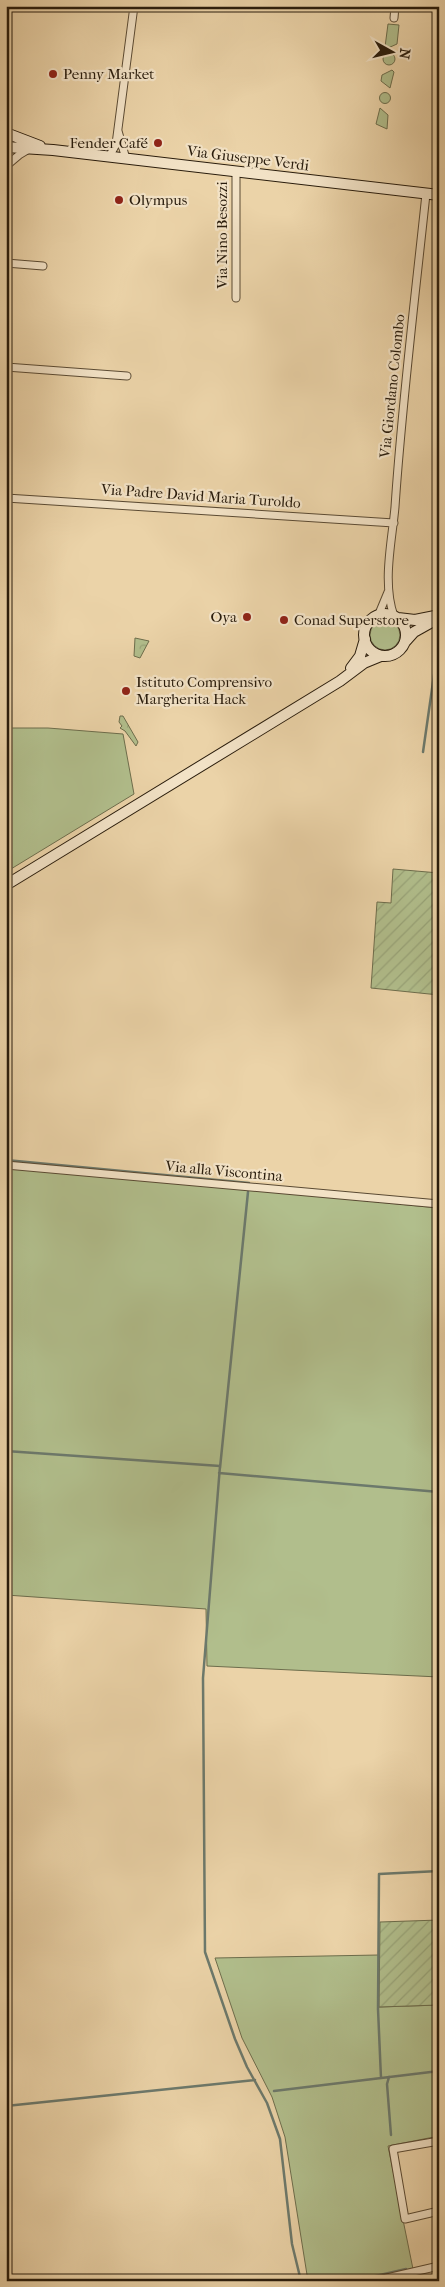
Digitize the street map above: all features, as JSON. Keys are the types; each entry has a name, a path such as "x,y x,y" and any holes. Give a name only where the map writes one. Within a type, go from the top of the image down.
{"main road":[{"name":"Via Giuseppe Verdi","path":"6,133 53,150"},
{"name":"Via Giuseppe Verdi","path":"6,147 53,150 439,195"},
{"path":"340,681 360,656 368,624 378,616 415,620 439,617"},
{"path":"396,617 405,629 405,643"},
{"path":"6,885 340,681 364,663 381,656 396,654 416,630 439,617"},
{"path":"365,639 369,649 381,656"}],"street":[{"path":"109,157 116,144 134,6"},
{"path":"394,18 395,6"},
{"path":"118,131 125,149 126,159"},
{"path":"6,166 29,149"},
{"name":"Via Nino Besozzi","path":"236,172 236,298"},
{"name":"Via Giordano Colombo","path":"378,616 385,602 389,582 401,427 426,194"},
{"path":"6,262 43,266"},
{"path":"6,368 127,376"},
{"name":"Via Padre David Maria Turoldo","path":"6,498 394,523"},
{"name":"Via Giordano Colombo","path":"389,582 390,602 396,617"},
{"name":"Via alla Viscontina","path":"6,1165 439,1204"},
{"path":"439,2141 393,2149 406,2219 439,2211"},
{"path":"374,2281 439,2266"}],"green space":[{"path":"388,24 399,25 397,44 388,48 385,47"},
{"path":"387,53 391,53 395,59 391,65 387,65 383,61 383,57"},
{"path":"392,70 394,72 390,88 381,81 382,75"},
{"path":"385,92 391,98 385,104 379,98"},
{"path":"380,108 388,115 387,129 376,124"},
{"path":"385,620 396,624 400,635 396,646 385,650 374,646 370,635 374,624"},
{"path":"135,638 149,641 140,658 134,656"},
{"path":"120,716 123,716 138,742 136,746 125,731 120,728 122,726 119,722"},
{"path":"6,728 48,728 123,734 134,794 6,872"},
{"path":"393,869 439,873 439,995 371,988 377,902 391,903"},
{"path":"11,1166 439,1208 439,1677 207,1666 206,1609 6,1595 6,1349"},
{"path":"439,1920 439,2005 379,2007 380,1922"},
{"path":"379,1955 379,2007 439,2005 439,2136 388,2146 413,2269 363,2281 308,2281 285,2137 272,2097 242,2038 215,1958"}],"waterway":[{"path":"423,752 439,640"},
{"path":"6,1160 249,1183"},
{"path":"220,1468 248,1192"},
{"path":"6,1451 220,1466 203,1678 205,1952 235,2039 247,2067 267,2103 280,2139 292,2244 301,2281"},
{"path":"219,1473 439,1492"},
{"path":"381,2078 378,2009 379,1874 439,1871"},
{"path":"274,2091 439,2071"},
{"path":"389,2077 387,2084 391,2135"},
{"path":"6,2106 255,2080"},
{"path":"354,2281 406,2269"}],"place":[{"name":"Penny Market","path":"53,74"},
{"name":"Fender Café","path":"158,143"},
{"name":"Olympus","path":"119,200"},
{"name":"Oya","path":"247,617"},
{"name":"Conad Superstore","path":"284,620"},
{"name":"Istituto Comprensivo Margherita Hack","path":"126,691"}]}
